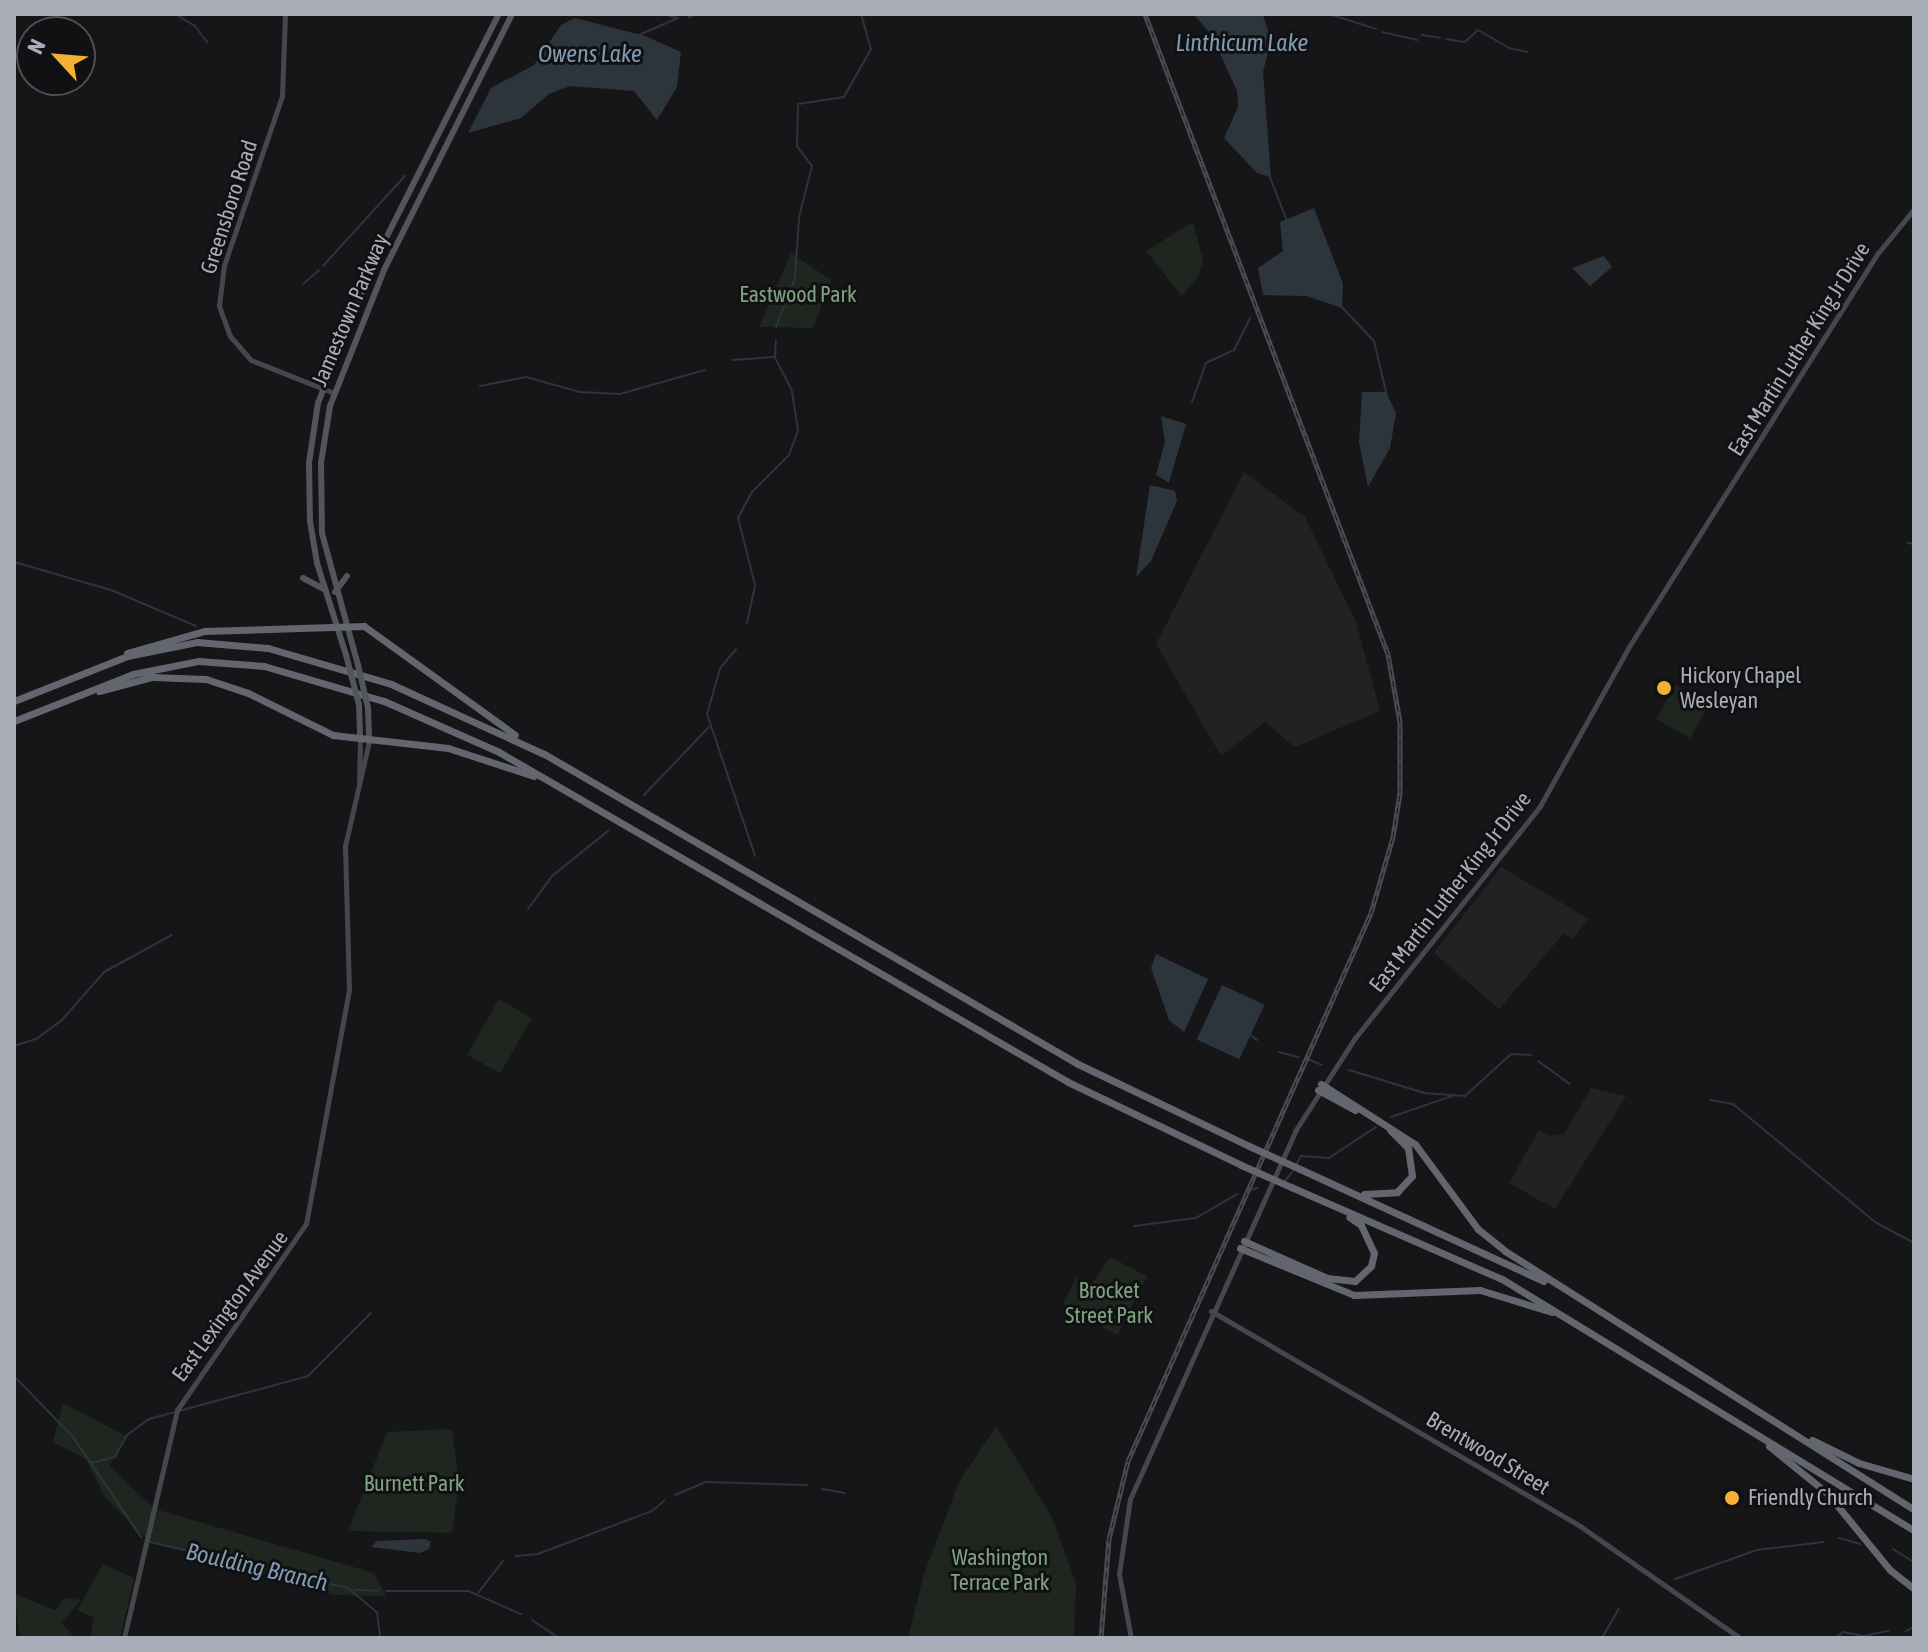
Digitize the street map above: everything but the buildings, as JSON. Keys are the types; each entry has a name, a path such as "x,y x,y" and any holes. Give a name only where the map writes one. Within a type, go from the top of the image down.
{"highway":[{"path":"14,701 144,645 187,633 341,625 376,630 546,755"},
{"path":"100,666 183,644 268,648 411,691 546,755 1078,1064 1567,1292"},
{"path":"14,721 158,666 211,660 251,663 404,708 481,742 1068,1082 1241,1165 1502,1279 1914,1530"},
{"path":"58,703 141,679 184,676 238,688 326,733 365,741 459,750 554,784"},
{"path":"1320,1087 1394,1134 1408,1148 1413,1164 1406,1186 1386,1196 1342,1188"},
{"path":"1320,1087 1408,1138 1478,1229 1567,1292 1914,1510"},
{"path":"1242,1244 1327,1278 1355,1281 1371,1266 1371,1239 1361,1225 1334,1207"},
{"path":"1242,1244 1354,1295 1480,1290 1570,1318"},
{"path":"1768,1418 1844,1457 1914,1479"},
{"path":"1736,1420 1827,1493 1890,1570 1914,1589"}],"main road":[{"name":"Greensboro Road","path":"285,14 282,96 224,265 219,306 230,336 251,360 334,393"},
{"name":"Jamestown Parkway","path":"346,895 346,838 359,781 368,708 356,658 325,591 317,563 308,475 321,388 373,264 499,14"},
{"name":"Jamestown Parkway","path":"365,741 346,655 320,505 322,450 334,393 398,241 512,14"},
{"name":"East Martin Luther King Jr Drive","path":"1131,1638 1119,1574 1123,1526 1151,1445 1211,1311 1320,1087 1540,806 1630,645 1878,253 1914,209"},
{"path":"317,563 303,578 325,591"},
{"path":"335,592 347,576"},
{"name":"East Lexington Avenue","path":"124,1638 177,1410 306,1224 349,990 346,895"},
{"name":"Brentwood Street","path":"1211,1311 1580,1526 1740,1638"}],"shaded area":[{"path":"1244,472 1305,517 1356,622 1380,711 1295,747 1265,722 1221,756 1156,644"},
{"path":"1501,867 1589,919 1572,939 1564,933 1499,1009 1434,953"},
{"path":"1591,1088 1626,1096 1555,1209 1509,1183 1539,1130 1549,1136 1564,1134"}],"green space":[{"path":"1193,222 1203,260 1199,275 1182,296 1146,251"},
{"name":"Eastwood Park","path":"791,253 831,280 813,328 759,327"},
{"path":"1675,685 1709,704 1690,738 1656,719"},
{"path":"499,999 532,1018 500,1073 467,1054"},
{"name":"Brocket Street Park","path":"1110,1257 1147,1276 1117,1335 1063,1304 1076,1278 1091,1285"},
{"path":"63,1403 126,1436 109,1466 155,1509 374,1573 386,1596 334,1595 147,1540 104,1496 86,1459 53,1442"},
{"name":"Washington Terrace Park","path":"996,1426 1052,1517 1076,1583 1074,1638 908,1638 924,1574 959,1482"},
{"name":"Burnett Park","path":"452,1429 459,1482 452,1533 348,1531 387,1432"},
{"path":"103,1564 134,1578 120,1638 90,1638 94,1618 77,1610"},
{"path":"14,1594 55,1610 64,1598 81,1600 62,1623 75,1638 20,1638"}],"water":[{"name":"Linthicum Lake","path":"1193,14 1263,14 1271,41 1263,72 1271,177 1257,173 1224,138 1238,107 1237,91 1211,34"},
{"name":"Owens Lake","path":"575,18 645,36 681,52 677,87 657,120 634,91 570,86 549,94 521,118 468,133 491,88 534,65 561,25"},
{"path":"1314,208 1343,284 1342,308 1306,296 1263,295 1258,268 1283,251 1280,222"},
{"path":"1604,256 1612,267 1590,286 1572,268"},
{"path":"1362,392 1386,392 1396,413 1390,448 1368,487 1359,442"},
{"path":"1161,416 1186,424 1169,483 1156,475 1165,442"},
{"path":"1150,485 1175,491 1177,501 1151,561 1136,577"},
{"path":"1156,954 1208,979 1184,1032 1169,1020 1151,968"},
{"path":"1222,985 1265,1005 1239,1059 1197,1039"},
{"path":"426,1539 431,1542 429,1549 420,1553 371,1547 377,1541"}],"waterway":[{"path":"175,14 195,26 208,43"},
{"path":"664,14 676,18"},
{"path":"689,17 696,14"},
{"path":"776,327 795,278 799,217 812,166 797,146 798,104 844,97 871,49 861,14"},
{"path":"1329,14 1376,29"},
{"path":"639,35 678,18"},
{"path":"1446,39 1465,42 1478,30 1509,48 1528,52"},
{"path":"1382,32 1417,40"},
{"path":"1422,35 1440,38"},
{"path":"1269,175 1287,221"},
{"path":"323,266 405,176"},
{"path":"303,284 319,270"},
{"path":"1342,307 1374,341 1387,396"},
{"path":"1192,402 1206,363 1234,350 1250,318"},
{"path":"747,623 755,585 738,518 752,492 789,455 798,430 792,391 775,357 776,340"},
{"path":"732,360 774,357"},
{"path":"480,386 526,377 580,392 620,394 705,370"},
{"path":"1908,543 1914,544"},
{"path":"14,562 111,590 196,626"},
{"path":"736,649 720,669 707,714 755,856"},
{"path":"644,795 709,727"},
{"path":"528,909 552,876 608,831"},
{"path":"14,1046 36,1039 62,1020 104,972 172,935"},
{"path":"1249,1034 1257,1040"},
{"path":"1279,1052 1298,1057"},
{"path":"1349,1070 1424,1093 1465,1096 1511,1054 1531,1055"},
{"path":"1308,1059 1322,1065"},
{"path":"1538,1061 1570,1084"},
{"path":"1391,1117 1452,1096"},
{"path":"1710,1100 1733,1104 1875,1222 1914,1243"},
{"path":"1296,1165 1301,1156 1329,1158 1376,1127"},
{"path":"1285,1181 1293,1171"},
{"path":"1250,1190 1258,1188"},
{"path":"1134,1226 1196,1218 1237,1194"},
{"path":"91,1463 115,1457 127,1435 149,1419 308,1376 371,1313"},
{"name":"Boulding Branch","path":"14,1376 73,1437 141,1537"},
{"path":"675,1495 706,1482 807,1485"},
{"path":"822,1489 845,1493"},
{"path":"516,1556 538,1554 652,1511 664,1501"},
{"path":"1839,1538 1860,1544"},
{"name":"Boulding Branch","path":"150,1542 348,1588 377,1612 380,1638"},
{"path":"1675,1579 1757,1550 1824,1542"},
{"path":"1893,1549 1914,1562"},
{"path":"478,1593 503,1561"},
{"path":"355,1590 378,1591"},
{"path":"386,1591 468,1591 521,1614"},
{"path":"1602,1638 1619,1609"},
{"path":"532,1620 559,1638"},
{"path":"1906,1631 1914,1627"},
{"path":"1836,1638 1843,1632 1864,1636 1888,1631"}],"railway":[{"path":"1101,1638 1109,1539 1128,1461 1371,913 1393,837 1400,793 1400,722 1388,654 1145,14"}],"place":[{"name":"Hickory Chapel Wesleyan","path":"1664,688"},
{"name":"Friendly Church","path":"1732,1498"}]}
